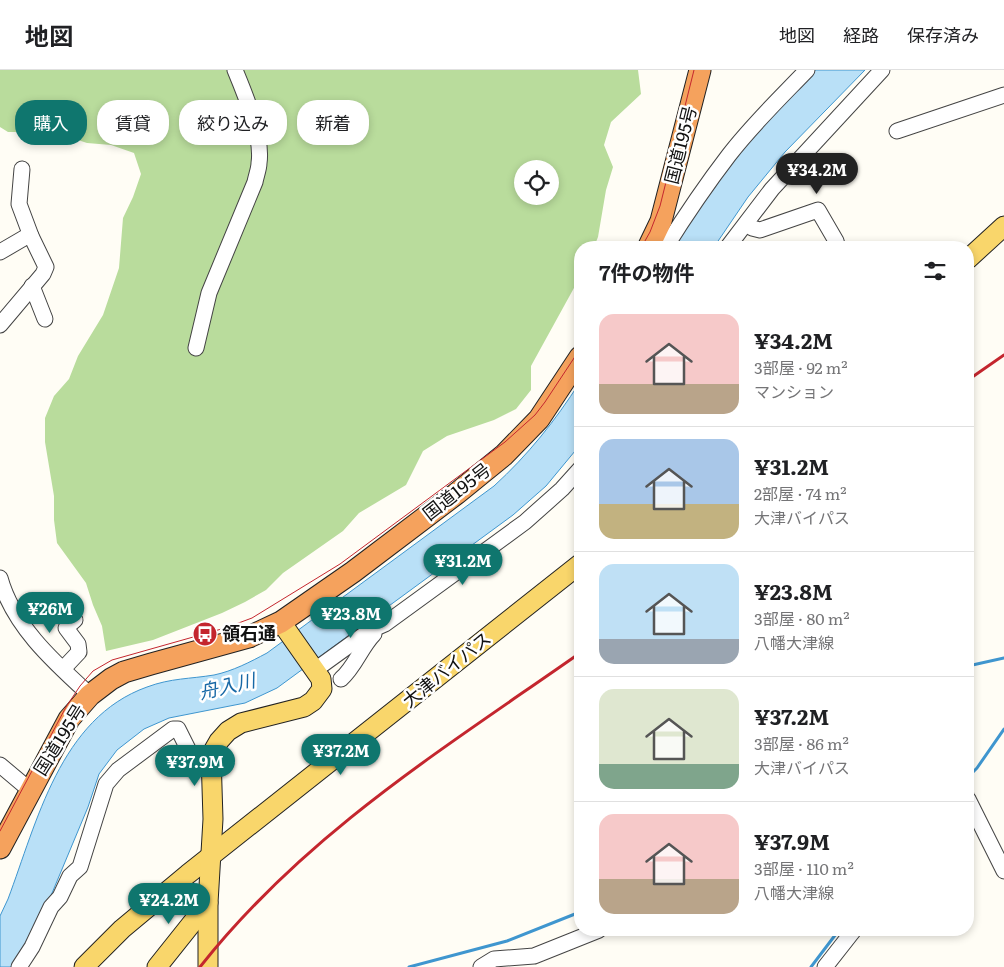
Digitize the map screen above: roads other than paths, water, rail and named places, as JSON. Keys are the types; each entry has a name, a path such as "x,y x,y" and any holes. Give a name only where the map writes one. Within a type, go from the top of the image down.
{"highway":[{"name":"国道195号","path":"651,241 661,221 700,70"},
{"name":"国道195号","path":"0,848 69,719 90,695 124,672 248,637 286,629 353,572 449,500 504,455 539,419 574,366"}],"main road":[{"path":"974,254 1004,226"},
{"name":"大津バイパス","path":"84,967 122,929 188,874 211,858 574,569"},
{"path":"208,967 208,903 213,819 211,755 219,741 228,731 241,724 304,706 313,701 322,689 321,679 286,629"},
{"path":"157,967 208,903"}],"street":[{"path":"196,348 209,293 255,182 259,162 259,148 248,100 235,70"},
{"path":"670,241 708,182 730,154 762,116 807,70"},
{"path":"732,241 766,198 882,70"},
{"path":"897,131 1004,95"},
{"path":"0,325 43,274 46,267 31,236 19,204 22,169"},
{"path":"742,241 762,215 766,198"},
{"path":"663,241 676,217 673,208 665,205"},
{"path":"752,228 760,230 818,210 836,241"},
{"path":"0,252 31,236"},
{"path":"32,286 45,319"},
{"path":"341,679 369,639 385,624 525,522 574,476"},
{"path":"0,578 4,594 15,613 45,651 90,695"},
{"path":"63,669 79,652 78,644 66,628 75,620"},
{"path":"314,668 369,631 385,624"},
{"path":"57,913 70,893 80,867 106,784 118,770 173,729 178,729 194,763 203,768 211,768"},
{"path":"0,766 25,786 32,788"},
{"path":"974,811 1004,871"},
{"path":"19,967 32,947 51,907 60,897 70,876 80,867"},
{"path":"481,967 494,960 534,956 584,936"},
{"path":"825,967 849,936"}],"water":[{"path":"814,70 865,70 785,152 748,197 718,241 675,241 720,173"},
{"name":"舟入川","path":"574,391 574,452 546,486 513,515 277,688 245,703 169,718 144,729 117,750 99,774 88,807 37,929 11,967 0,967 0,916 42,806 56,776 72,747 93,722 117,702 147,687 172,680 214,675 241,666 267,653 494,486 518,462 561,410"}],"waterway":[{"path":"974,665 1004,658"},
{"path":"974,771 1004,729"},
{"path":"409,967 507,941 574,914"},
{"path":"811,967 834,936"}],"tram line":[{"path":"645,241 660,206 694,70"},
{"path":"0,831 66,707 93,671 112,660 225,628 252,618 340,564 505,442 535,415 574,358"}],"railway":[{"path":"974,376 1004,355"},
{"path":"200,967 241,919 284,875 330,835 427,759 574,657"}],"place":[{"name":"領石通","path":"205,634"}]}
